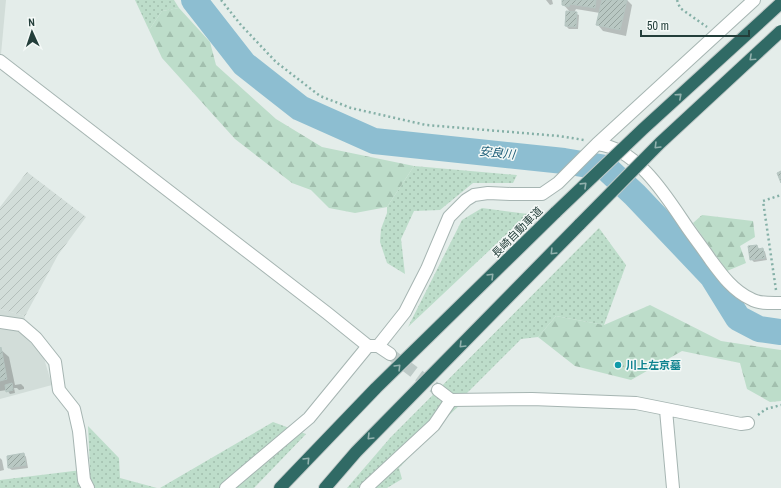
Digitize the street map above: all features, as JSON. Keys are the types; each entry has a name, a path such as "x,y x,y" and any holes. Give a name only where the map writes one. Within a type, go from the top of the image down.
{"highway":[{"name":"長崎自動車道","path":"280,488 376,388 556,212 643,129 781,3"},
{"path":"325,488 356,452 660,143 781,31"}],"street":[{"path":"226,488 309,418 405,312 427,269 449,217 466,200 474,195 488,193 542,194 558,183 597,144 754,0"},
{"path":"0,61 321,309 373,346 390,354"},
{"path":"597,144 608,145 634,160 647,173 669,199 722,275 734,288 751,300 779,298"},
{"path":"0,322 21,325 36,338 55,362 58,390 74,409 79,431 84,480 88,488"},
{"path":"438,390 451,400 532,399 636,403 741,424 748,423"},
{"path":"366,488 434,425 451,400"},
{"path":"666,410 673,488"}],"path":[{"path":"221,0 241,25 276,62 320,96 351,108 426,125 559,136 597,144"},
{"path":"677,0 680,8 717,35"},
{"path":"779,298 763,201 781,195"},
{"path":"748,423 766,409 781,405"}],"shaded area":[{"path":"0,0 6,0 0,65"},
{"path":"27,172 86,217 58,255 25,316 0,309 0,207"},
{"path":"0,309 25,316 21,333 43,355 52,385 0,399"}],"green space":[{"path":"135,0 174,0 179,8 162,11 149,30"},
{"path":"179,8 210,42 216,65 276,119 322,147 414,166 387,207 355,213 329,208 311,190 292,183 235,139 162,58 149,30 162,11"},
{"path":"414,166 517,175 513,183 473,183 440,210 414,211 401,239 405,274 387,263 380,242 381,229 387,213 387,207"},
{"path":"482,208 528,214 408,327 462,220"},
{"path":"702,215 753,221 755,237 740,246 746,263 727,271 693,223"},
{"path":"599,228 626,265 604,325 556,316 538,337 521,339 467,393 460,405 399,468 402,479 387,488 347,488 390,438"},
{"path":"650,305 721,341 781,350 781,401 770,402 747,389 740,363 682,351 631,380 575,366 538,337 556,316 604,325"},
{"path":"273,422 306,434 254,488 160,488"},
{"path":"88,426 119,458 120,478 157,488 0,488 0,480 90,469"}],"building":[{"path":"562,0 596,0 595,8 570,4 569,7 562,5"},
{"path":"602,0 627,0 620,30 596,25"},
{"path":"566,11 577,12 576,27 565,26"},
{"path":"781,171 781,183 777,173"},
{"path":"757,245 758,249 763,248 765,258 750,260 748,246"},
{"path":"1,347 7,379 0,381 0,348"},
{"path":"12,383 13,390 6,392 5,385"},
{"path":"24,453 26,465 8,468 7,456"}],"waterway":[{"name":"安良川","path":"194,0 244,64 300,108 374,141 564,161 606,168 635,195 712,276 738,318 759,329 781,332"}],"tunnel":[{"path":"390,354 438,390"}],"place":[{"name":"川上左京墓","path":"618,365"}]}
